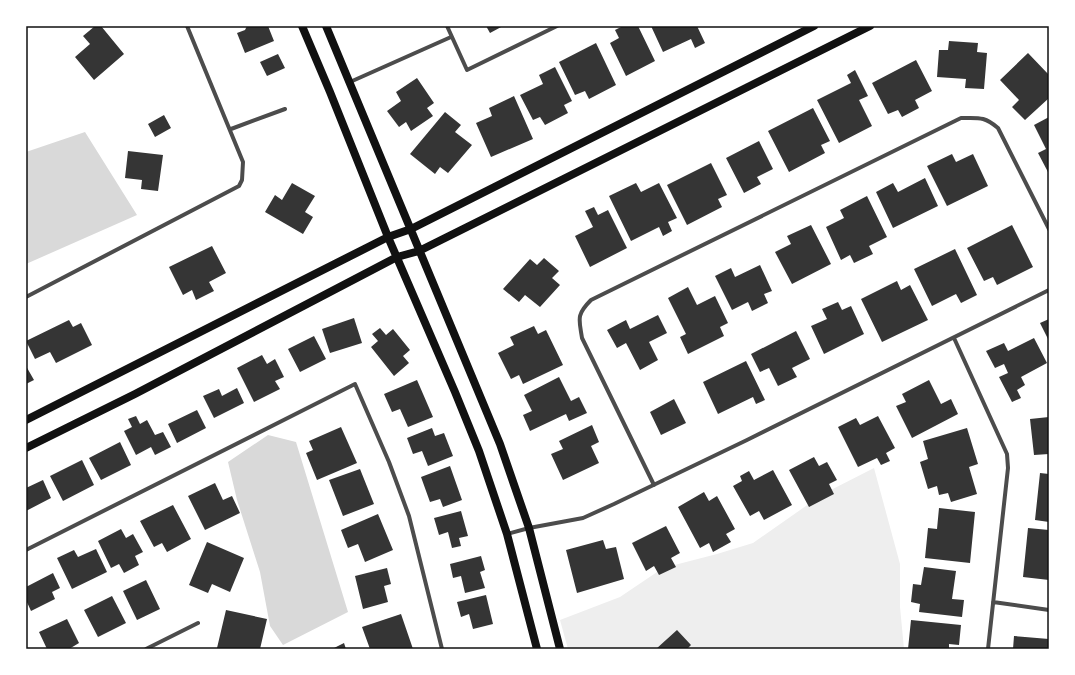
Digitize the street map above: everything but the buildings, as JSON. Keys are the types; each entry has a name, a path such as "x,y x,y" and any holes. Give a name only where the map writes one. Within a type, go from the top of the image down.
{"main road":[{"path":"302,26 396,257 474,438 507,534 537,649"},
{"path":"326,26 500,444 529,528 560,649"},
{"path":"26,420 388,237 411,229 814,26"},
{"path":"26,448 135,394 396,257 419,251 870,26"}],"street":[{"path":"26,297 239,186 242,180 243,162 231,129 187,26"},
{"path":"446,26 467,70 557,26"},
{"path":"350,82 451,37"},
{"path":"231,129 285,109"},
{"path":"654,485 582,338 578,319 584,307 591,300 961,118 981,118 992,123 998,128 1049,229"},
{"path":"507,534 529,528 583,518 654,485 1049,290"},
{"path":"954,338 1007,454 1008,468 988,649"},
{"path":"26,550 355,384 389,462 409,516 442,649"},
{"path":"993,602 1049,610"},
{"path":"146,649 198,623"}],"shaded area":[{"path":"85,132 137,215 26,264 26,152"},
{"path":"268,435 296,442 348,612 283,645 270,626 260,572 237,500 228,462"},
{"path":"874,468 900,564 900,607 904,649 568,649 560,620 620,597 663,568 753,543 823,494"}]}
